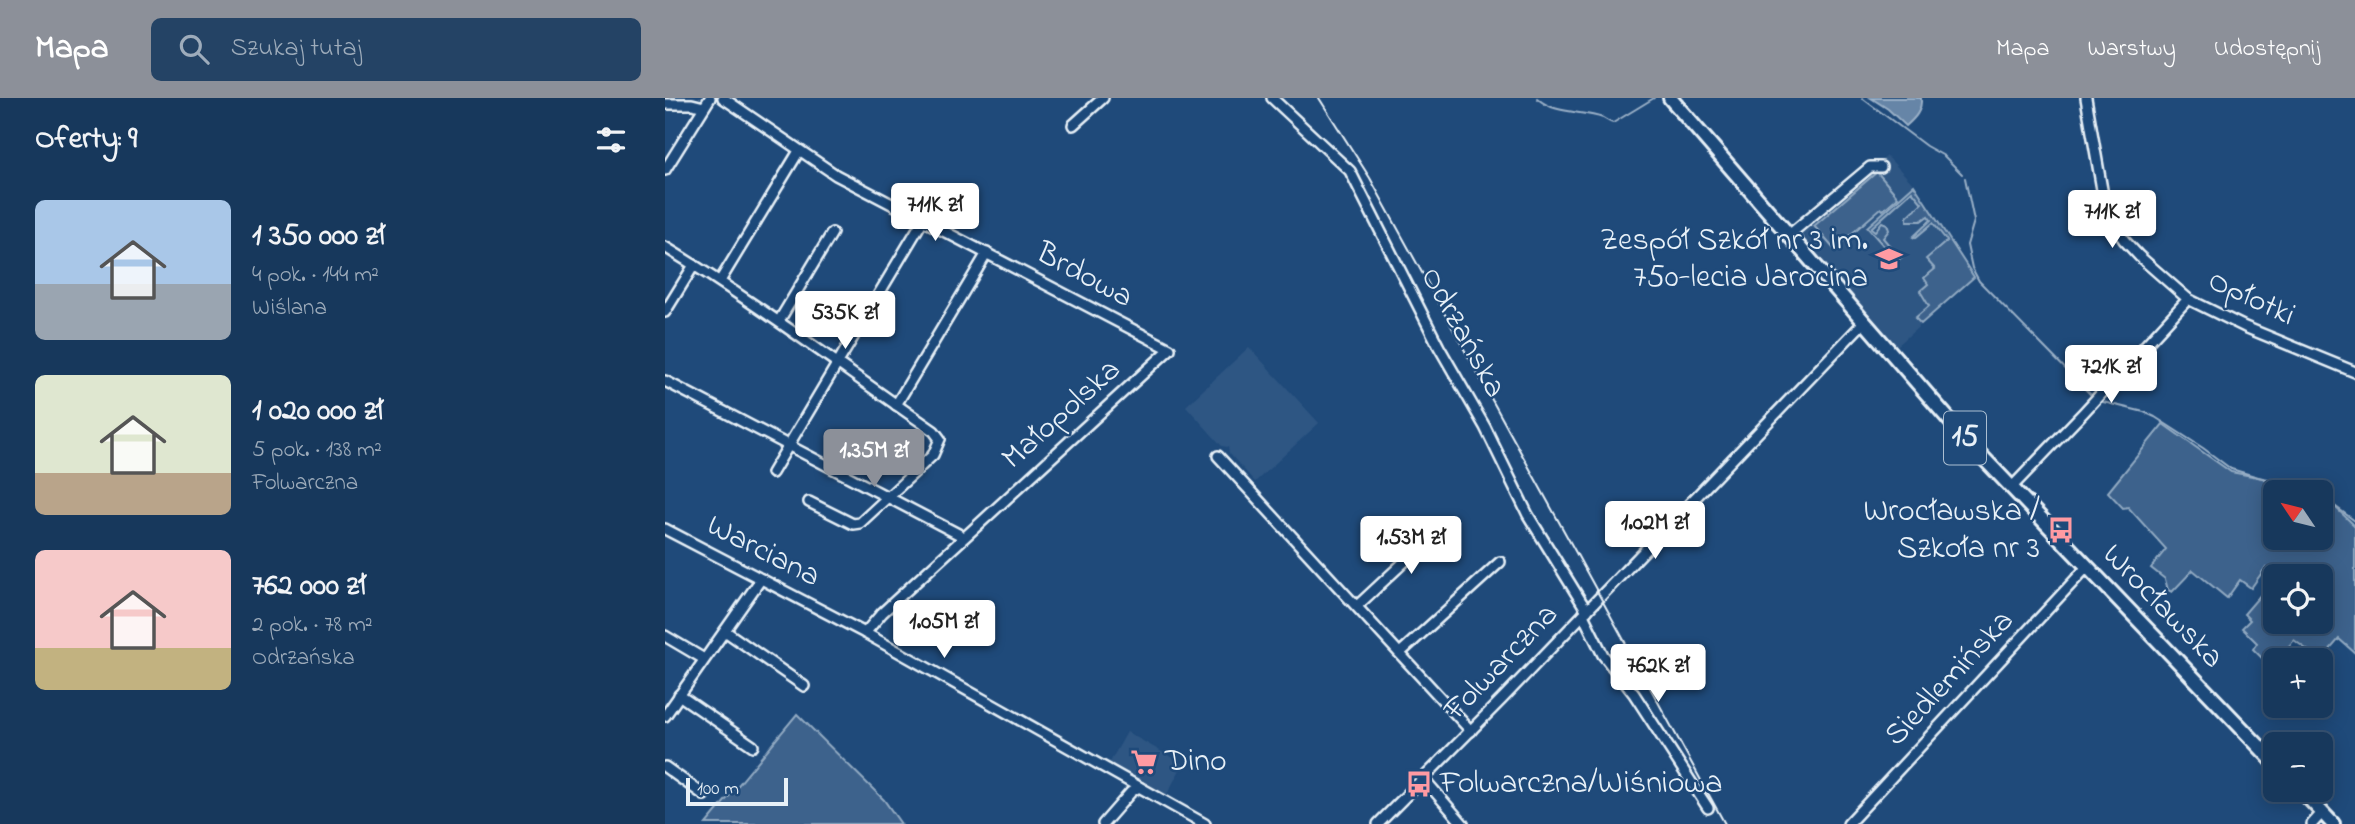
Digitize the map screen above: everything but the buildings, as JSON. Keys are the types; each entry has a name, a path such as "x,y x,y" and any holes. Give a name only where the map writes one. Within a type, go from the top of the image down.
{"main road":[{"name":"Wrocławska","path":"1670,98 2011,488 2263,750"},
{"path":"2312,802 2333,824"}],"street":[{"path":"665,170 710,98"},
{"name":"Brdowa","path":"723,98 836,174 1170,349"},
{"path":"1073,125 1103,98"},
{"name":"Odrzańska","path":"1272,98 1350,171 1439,347 1485,427 1528,515 1585,613 1604,655 1634,694 1708,808"},
{"name":"Opłotki","path":"2086,98 2104,201 2113,223 2139,256 2189,299 2245,327 2355,372"},
{"path":"665,104 704,107"},
{"path":"720,281 799,151"},
{"path":"1789,235 1870,167 1881,167"},
{"path":"772,473 923,220"},
{"path":"779,321 832,233"},
{"path":"665,247 779,321 934,431 940,439 933,455 860,523 853,524 809,502"},
{"path":"896,405 987,253"},
{"path":"665,312 694,265"},
{"path":"2011,488 2189,299"},
{"name":"Folwarczna","path":"1378,824 1471,731 1864,322"},
{"name":"Małopolska","path":"865,633 882,613 1170,349"},
{"path":"665,382 964,537"},
{"path":"1218,456 1471,731"},
{"path":"1357,606 1446,523"},
{"name":"Warciana","path":"665,530 865,633 1205,824"},
{"path":"1400,653 1500,562"},
{"name":"Siedlemińska","path":"1847,824 2087,567"},
{"path":"665,716 761,579"},
{"path":"725,631 804,686"},
{"path":"665,636 704,659"},
{"path":"679,695 753,747"},
{"path":"665,767 704,795"},
{"path":"1424,779 1463,824"},
{"path":"1103,824 1131,792 1139,787"},
{"path":"2312,824 2322,813"}],"shaded area":[{"path":"1871,98 1921,98 1921,103 1917,114 1906,126"},
{"name":"Zespół Szkół nr 3 im. 750-lecia Jarocina","path":"1887,156 1917,188 1974,277 1896,347 1795,235"},
{"path":"1877,172 1898,197 1883,210 1881,208 1834,249 1814,226"},
{"path":"1914,185 1974,277 1921,324 1915,318 1929,306 1920,291 1928,284 1924,278 1935,269 1926,259 1947,241 1933,223 1913,237 1931,220 1928,216 1921,221 1907,221 1907,217 1922,203 1912,191 1871,228 1875,231 1882,222 1887,224 1889,230 1883,238 1895,252 1898,251 1903,256 1897,261 1867,227"},
{"path":"1249,347 1319,423 1255,482 1229,453 1228,447 1222,446 1186,406"},
{"path":"2163,424 2231,472 2274,480 2263,480 2263,550 2333,550 2333,505 2355,526 2355,653 2339,639 2331,648 2305,648 2294,640 2287,648 2263,648 2263,659 2253,649 2257,643 2242,628 2250,620 2244,614 2263,592 2263,634 2333,634 2333,564 2263,564 2263,571 2251,588 2240,580 2227,598 2193,570 2172,592 2168,590 2165,579 2151,568 2166,549 2128,507 2123,508 2108,492"},
{"path":"797,714 884,800 901,824 706,824"},
{"path":"1127,732 1183,764 1166,796 1109,764"}],"waterway":[{"path":"1537,98 1552,107 1603,118 1613,123 1654,98"},
{"path":"1862,98 1926,146 1944,156 1962,174"},
{"path":"1965,178 1974,221 1967,245 1972,268 1979,281 2092,396"},
{"path":"2099,401 2155,417 2231,469 2269,480"},
{"path":"2333,505 2355,521"}],"railway":[{"path":"1319,98 1370,178 1725,824"}],"place":[{"name":"Zespół Szkół nr 3 im. 750-lecia Jarocina","path":"1889,259"},
{"name":"Wrocławska / Szkoła nr 3","path":"2061,530"},
{"name":"Dino","path":"1144,762"},
{"name":"Folwarczna/Wiśniowa","path":"1419,784"}]}
